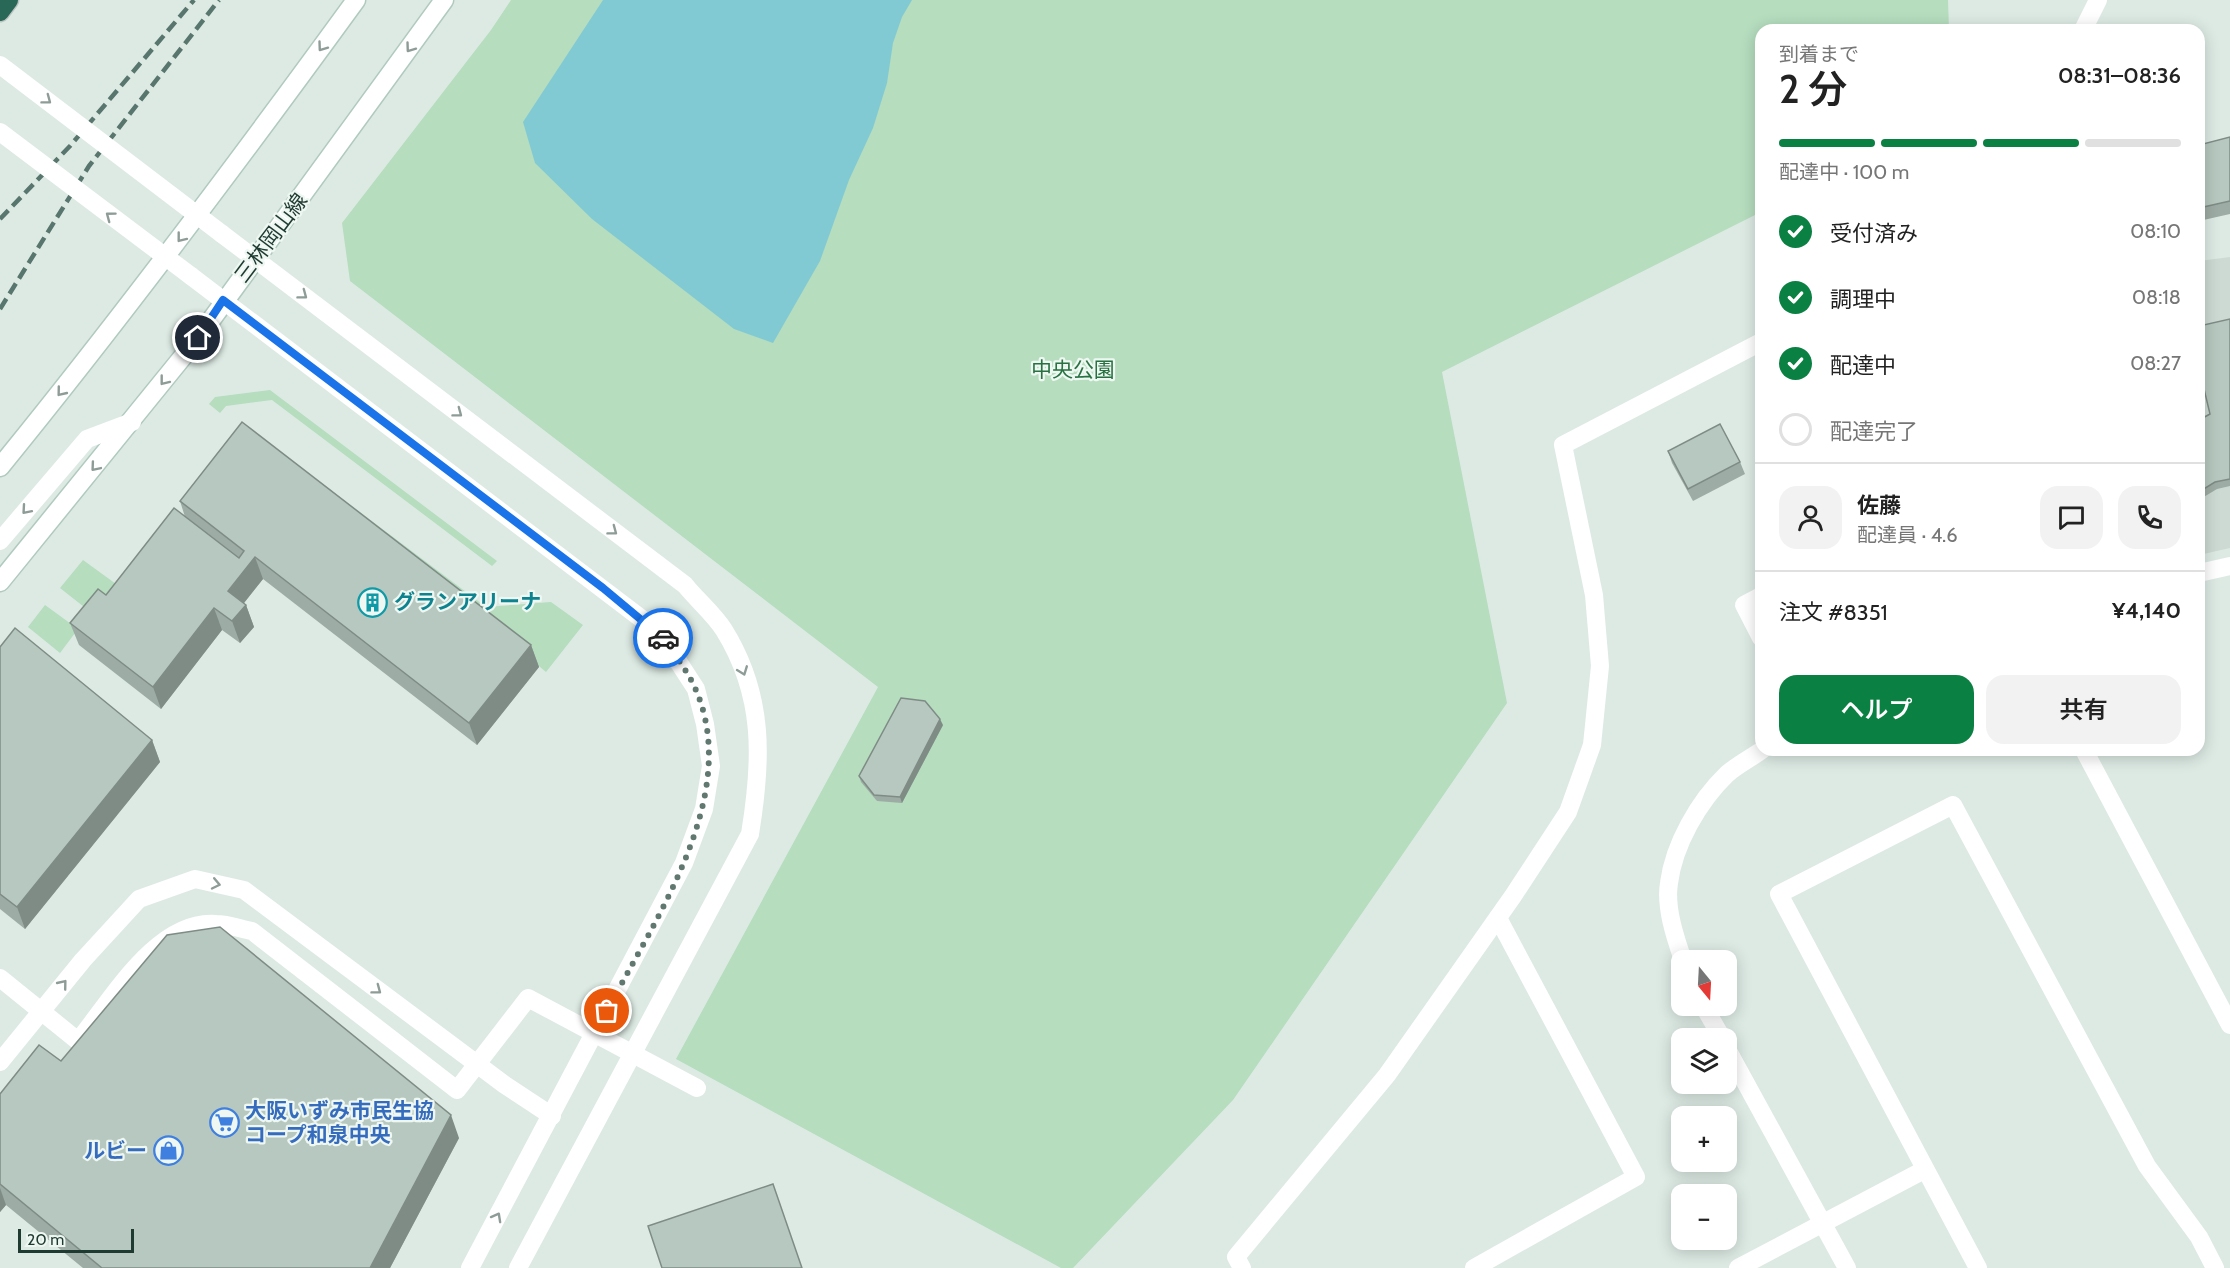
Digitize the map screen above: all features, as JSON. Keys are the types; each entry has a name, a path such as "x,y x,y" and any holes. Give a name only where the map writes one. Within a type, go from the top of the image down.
{"highway":[{"path":"0,12 9,0"}],"street":[{"path":"0,467 68,384 231,173 356,0"},
{"name":"三林岡山線","path":"0,582 198,338 223,300 256,260 444,0"},
{"path":"2086,24 2098,0"},
{"path":"0,65 685,585 724,629 744,671 758,717 759,778 750,834 518,1268"},
{"path":"0,132 659,632 696,689 705,724 711,766 704,809 684,863 470,1268"},
{"path":"1242,1268 1236,1257 1387,1075 1498,918 1568,812 1592,745 1600,666 1594,595 1563,445 1755,345"},
{"path":"2,538 87,439 132,422"},
{"path":"2205,572 2230,566"},
{"path":"1755,599 1744,605 1755,626"},
{"path":"1680,950 1673,930 1668,884 1681,839 1705,801 1728,774 1755,755"},
{"path":"2087,756 2230,1025"},
{"path":"1978,1268 1779,894 1953,805 2147,1166 2199,1237 2215,1268"},
{"path":"0,1062 83,960 139,899 195,879 244,890 505,1085 552,1116"},
{"path":"1474,1268 1636,1177 1498,918"},
{"path":"0,978 78,1041 153,947 183,929 215,923 252,931 457,1090 528,998 697,1088"},
{"path":"1737,1067 1847,1268"},
{"path":"1738,1268 1924,1170"}],"shaded area":[{"path":"2230,257 2230,548 2205,554 2205,260"}],"green space":[{"name":"中央公園","path":"511,0 1948,0 1949,24 1755,24 1755,215 1442,372 1507,703 1233,1100 1073,1268 1061,1268 676,1059 878,687 350,281 342,223 491,30"},
{"path":"270,390 497,561 492,566 272,400 226,406 220,413 209,404 215,397"},
{"path":"316,479 486,607 551,602 583,625 546,672"},
{"path":"83,560 116,584 93,614 60,588"},
{"path":"45,605 78,629 60,653 28,627"}],"water":[{"path":"603,0 912,0 902,17 893,43 887,83 873,128 849,180 820,261 773,343 734,329 592,219 535,163 523,122"}],"building":[{"path":"2230,137 2230,201 2205,207 2205,143"},
{"path":"2230,319 2230,479 2215,482 2205,488 2205,417 2210,414 2205,393 2205,325"},
{"name":"グランアリーナ","path":"242,422 531,645 469,723 255,557 228,591 246,605 232,621 214,608 153,687 70,623 98,589 106,595 174,508 239,558 244,551 180,501"},
{"path":"1720,424 1740,462 1688,489 1668,451"},
{"path":"15,628 152,740 17,907 0,894 0,647"},
{"path":"901,698 925,701 940,719 900,797 874,795 859,776"},
{"path":"220,927 451,1115 370,1268 102,1268 0,1184 0,1094 39,1045 61,1061 167,935"},
{"path":"773,1184 802,1268 662,1268 648,1226"}],"railway":[{"path":"0,219 70,146 194,0"},
{"path":"0,309 89,166 219,0"}],"way so far":[{"path":"607,1011 684,863 704,809 711,766 705,724 696,689 663,638"}],"place":[{"name":"グランアリーナ","path":"373,602"},
{"name":"大阪いずみ市民生協 コープ和泉中央","path":"224,1123"},
{"name":"ルビー","path":"168,1151"}],"route":[{"path":"198,338 223,300 603,588 659,632 663,638"}]}
